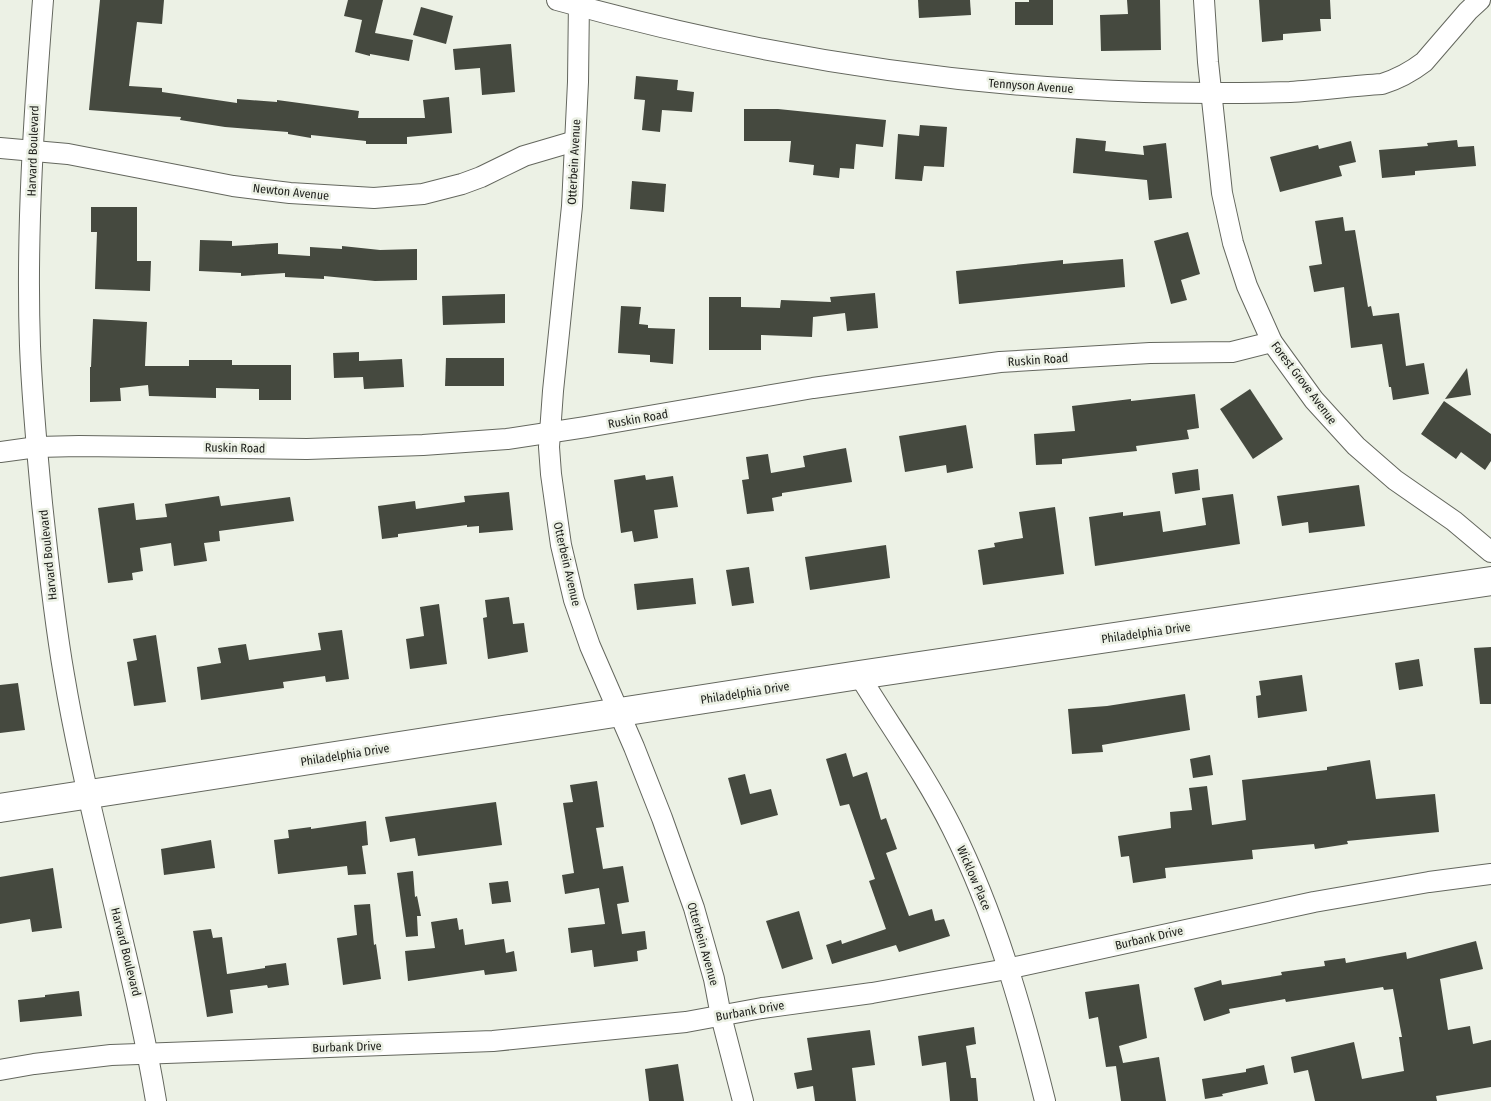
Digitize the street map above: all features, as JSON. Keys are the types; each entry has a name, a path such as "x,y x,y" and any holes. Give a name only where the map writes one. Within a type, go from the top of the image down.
{"main road":[{"name":"Philadelphia Drive","path":"0,808 859,675 1491,581"}],"street":[{"name":"Harvard Boulevard","path":"43,0 33,118 30,345 37,447 50,578 64,672 88,795 138,1002 156,1101"},
{"name":"Tennyson Avenue","path":"557,0 579,3 639,22 755,49 934,78 1038,87 1211,94 1290,92 1382,84 1416,69 1480,0"},
{"name":"Forest Grove Avenue","path":"1204,0 1220,177 1233,243 1247,286 1272,342 1314,400 1356,446 1394,480 1454,522 1491,552"},
{"name":"Otterbein Avenue","path":"579,3 578,82 572,206 549,446 561,545 574,600 587,636 662,818 694,908 714,979 721,1016 743,1101"},
{"name":"Newton Avenue","path":"0,148 68,154 233,186 329,196 380,198 423,194 462,184 524,156 575,141"},
{"name":"Ruskin Road","path":"0,452 37,447 79,446 317,449 423,446 507,439 813,388 1000,362 1150,353 1232,352 1272,342"},
{"name":"Wicklow Place","path":"859,675 879,708 902,740 933,792 984,898 1030,1040 1045,1101"},
{"name":"Burbank Drive","path":"0,1070 111,1055 493,1041 677,1024 762,1008 872,993 1007,969 1304,904 1429,882 1491,874"}],"building":[{"path":"100,0 164,0 162,24 137,22 129,86 162,88 162,92 237,103 237,99 277,102 277,100 359,111 358,118 425,118 423,100 449,97 452,133 407,137 407,144 366,144 366,141 311,135 311,138 288,134 288,132 225,127 180,120 181,117 89,110"},
{"path":"348,0 383,0 375,33 413,40 409,61 355,52 362,20 344,16"},
{"path":"918,0 970,0 971,15 919,18"},
{"path":"1029,0 1053,0 1053,25 1015,25 1015,2 1029,2"},
{"path":"1127,0 1160,0 1161,50 1101,51 1100,15 1128,14"},
{"path":"1259,0 1330,0 1331,19 1320,19 1321,31 1283,34 1283,40 1262,42"},
{"path":"421,7 453,16 446,44 413,35"},
{"path":"511,44 515,92 482,95 480,68 455,70 453,49"},
{"path":"636,76 678,80 677,90 694,92 692,112 662,110 660,132 642,130 645,100 634,99"},
{"path":"744,109 778,109 886,120 883,147 856,144 854,169 840,168 839,178 813,175 814,165 789,162 791,141 744,141"},
{"path":"920,125 947,127 944,167 924,166 922,181 895,179 898,134 919,136"},
{"path":"1076,138 1106,141 1105,151 1144,155 1143,146 1166,143 1172,198 1149,200 1147,180 1073,173"},
{"path":"1457,140 1458,147 1474,146 1476,166 1415,171 1415,175 1382,178 1379,150 1428,146 1427,143"},
{"path":"1351,141 1356,162 1339,166 1342,176 1280,192 1270,157 1318,145 1319,149"},
{"path":"632,181 666,184 664,212 630,209"},
{"path":"91,207 137,207 137,261 151,261 150,291 95,289 97,232 91,232"},
{"path":"1343,217 1345,231 1355,230 1368,307 1371,306 1373,316 1399,313 1406,366 1424,363 1429,394 1393,400 1382,344 1351,348 1344,287 1314,292 1309,266 1322,264 1315,221"},
{"path":"1188,232 1200,274 1181,280 1187,300 1171,304 1154,241"},
{"path":"200,240 232,241 232,246 278,243 278,254 310,256 310,247 342,249 342,246 380,250 417,249 417,280 375,281 324,276 324,279 285,277 285,273 241,276 241,273 199,271"},
{"path":"1123,259 1125,287 959,304 956,271 1063,260 1063,264"},
{"path":"875,293 878,328 847,331 845,313 813,317 812,337 761,335 761,350 709,350 709,297 741,297 741,307 780,308 781,300 831,302 830,297"},
{"path":"505,294 505,323 443,325 442,296"},
{"path":"621,306 641,307 639,324 648,325 648,328 675,329 673,364 650,362 650,355 618,353"},
{"path":"93,319 147,322 145,366 189,366 189,360 232,360 232,365 291,365 291,400 259,400 259,389 216,388 216,398 149,396 148,385 120,388 121,401 90,402"},
{"path":"359,352 359,361 402,359 404,387 364,389 363,377 334,378 333,353"},
{"path":"446,358 504,358 504,386 445,386"},
{"path":"1467,368 1471,395 1445,399"},
{"path":"1250,389 1283,439 1253,459 1220,409"},
{"path":"1195,394 1199,428 1187,430 1189,439 1136,446 1137,451 1062,459 1062,464 1036,465 1034,434 1075,431 1072,406"},
{"path":"1444,401 1491,434 1491,461 1485,470 1461,452 1456,459 1421,434"},
{"path":"966,425 973,468 947,473 946,465 905,472 899,436"},
{"path":"846,448 852,482 782,493 782,496 772,498 774,511 747,514 742,480 749,479 746,457 768,454 771,473 805,467 803,456"},
{"path":"1198,469 1200,490 1175,494 1172,473"},
{"path":"645,475 646,480 673,476 678,507 654,510 658,538 634,542 632,531 621,533 614,480"},
{"path":"1359,485 1365,526 1309,533 1308,522 1282,526 1277,496"},
{"path":"509,492 513,530 479,533 479,526 467,527 467,525 398,534 398,537 382,539 378,506 415,501 416,509 465,502 464,496"},
{"path":"1233,494 1240,544 1095,566 1089,517 1123,512 1123,516 1160,511 1163,532 1206,525 1202,498"},
{"path":"219,496 221,506 290,497 294,521 219,531 220,541 204,543 207,561 174,566 171,543 140,548 143,571 132,573 133,580 108,583 98,508 134,503 136,520 167,517 165,504"},
{"path":"1055,507 1064,574 983,585 978,550 995,547 994,543 1023,538 1019,512"},
{"path":"886,545 890,578 810,590 805,557"},
{"path":"749,567 754,603 732,606 726,570"},
{"path":"693,578 696,604 637,610 634,584"},
{"path":"509,597 513,624 524,623 528,652 488,659 483,618 487,617 485,600"},
{"path":"439,604 447,664 410,669 406,639 424,636 420,607"},
{"path":"342,630 349,679 326,682 325,676 283,682 284,688 201,700 197,667 221,663 218,648 246,644 249,660 321,650 318,633"},
{"path":"156,635 166,702 134,706 127,662 137,660 133,639"},
{"path":"1491,647 1491,704 1480,704 1474,648"},
{"path":"1419,659 1423,686 1399,690 1395,663"},
{"path":"1302,675 1307,711 1258,718 1256,696 1261,695 1259,681"},
{"path":"18,683 25,730 0,733 0,685"},
{"path":"1185,694 1190,730 1102,745 1103,752 1072,754 1068,709 1107,706"},
{"path":"846,753 853,777 867,772 881,820 886,818 897,849 886,853 909,916 932,909 935,921 944,919 950,936 899,952 896,945 832,964 826,945 841,940 842,944 886,929 869,881 875,879 849,804 840,806 826,759"},
{"path":"1210,755 1213,775 1193,778 1190,759"},
{"path":"1370,760 1376,799 1435,794 1439,832 1347,841 1348,844 1315,849 1314,844 1252,850 1253,859 1165,868 1166,878 1133,883 1129,856 1121,857 1118,836 1171,828 1170,812 1192,810 1189,788 1207,786 1212,825 1246,820 1242,780 1327,770 1327,767"},
{"path":"745,774 750,794 771,789 778,815 741,825 728,778"},
{"path":"597,781 604,827 596,828 603,869 623,866 629,902 617,904 622,934 645,931 647,949 637,951 638,961 594,967 592,950 571,953 568,928 605,924 599,888 565,894 562,875 574,873 563,803 573,802 570,785"},
{"path":"496,802 502,845 418,856 415,838 390,842 385,817"},
{"path":"366,821 368,845 362,846 366,874 348,875 347,866 278,874 274,840 289,838 288,830 311,827 311,829"},
{"path":"211,840 215,868 164,875 161,849"},
{"path":"53,868 62,928 32,932 30,919 0,924 0,877"},
{"path":"413,871 415,897 417,896 421,916 417,916 418,936 406,937 397,873"},
{"path":"508,881 511,902 492,904 489,883"},
{"path":"370,904 374,945 376,944 381,979 343,985 337,938 357,935 354,905"},
{"path":"799,911 813,959 782,969 766,921"},
{"path":"457,918 459,930 463,929 465,945 504,939 506,953 514,951 517,971 485,975 484,970 408,981 405,951 435,948 431,922"},
{"path":"211,929 213,938 222,937 227,974 286,963 289,985 268,988 267,985 230,990 233,1013 207,1017 193,931"},
{"path":"1476,941 1483,969 1440,979 1448,1030 1470,1026 1473,1044 1491,1040 1491,1087 1436,1096 1437,1101 1315,1101 1308,1070 1294,1073 1291,1057 1354,1042 1362,1079 1404,1071 1399,1037 1402,1037 1393,989 1384,990 1383,987 1286,1002 1285,999 1229,1009 1230,1013 1204,1021 1194,988 1221,980 1222,985 1282,975 1281,972 1325,966 1324,961 1345,958 1346,963 1406,952 1407,959"},
{"path":"1139,984 1147,1038 1119,1046 1123,1063 1159,1057 1166,1101 1121,1101 1116,1066 1106,1067 1098,1017 1089,1019 1085,992"},
{"path":"79,991 82,1016 20,1022 18,1000"},
{"path":"974,1027 976,1044 966,1046 971,1078 976,1078 978,1101 950,1101 946,1062 922,1066 918,1036"},
{"path":"870,1030 875,1065 852,1068 856,1101 815,1101 813,1086 797,1089 794,1073 812,1070 807,1038"},
{"path":"678,1064 684,1101 649,1101 645,1069"},
{"path":"1264,1065 1268,1084 1205,1099 1202,1079 1246,1072 1246,1069"}]}
